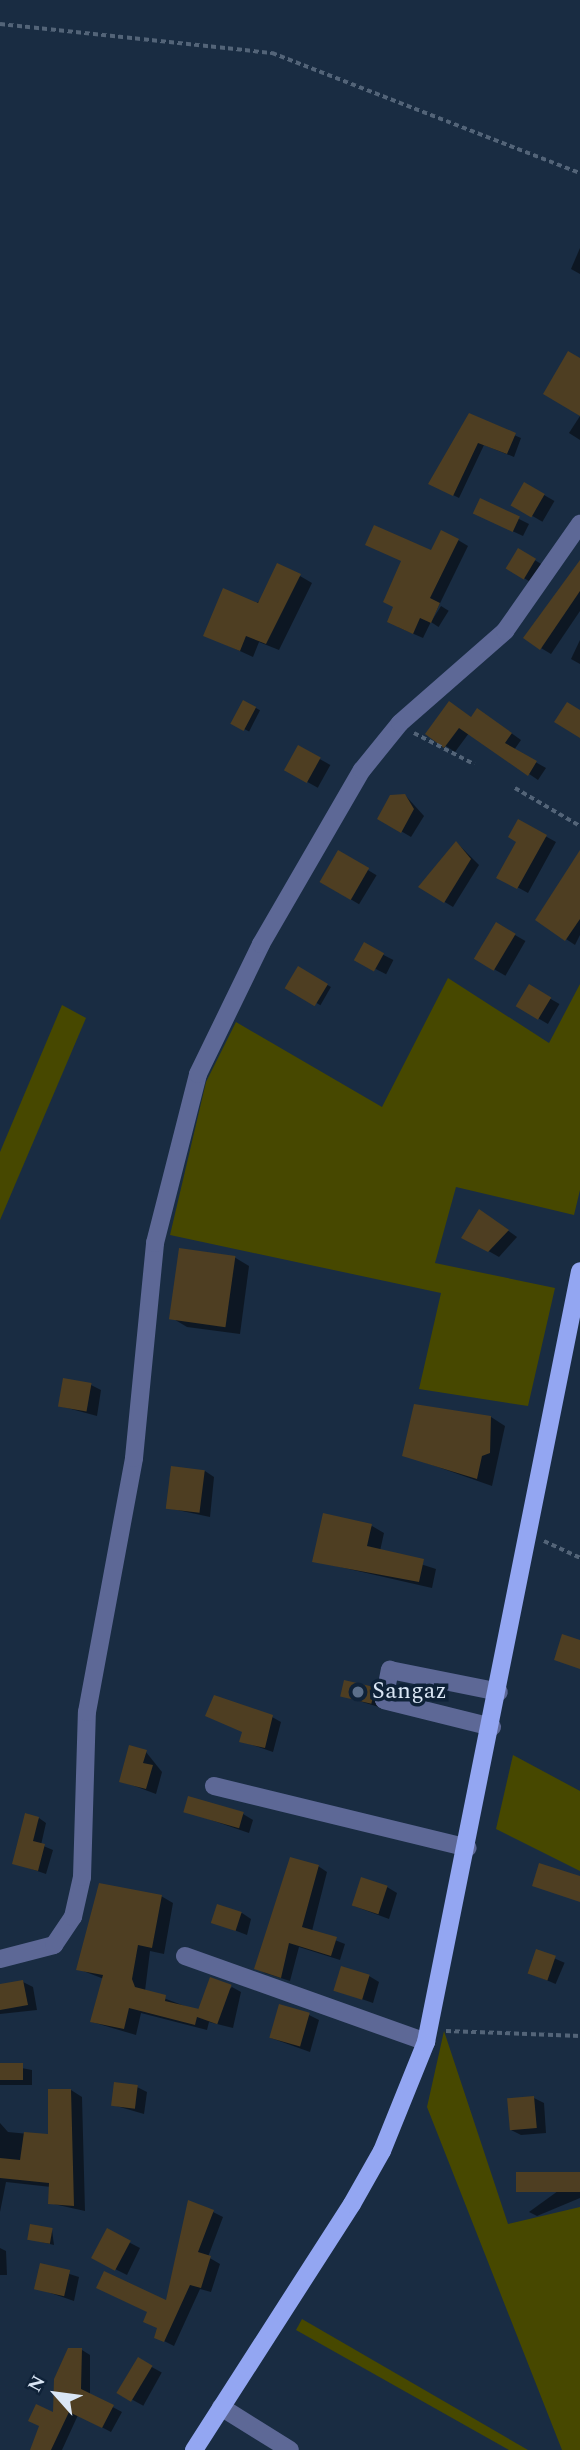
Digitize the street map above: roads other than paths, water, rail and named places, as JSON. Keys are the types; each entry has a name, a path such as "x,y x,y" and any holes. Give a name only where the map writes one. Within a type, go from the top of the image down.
{"main road":[{"path":"194,2450 352,2204 382,2151 428,2036 499,1692 580,1271"}],"street":[{"path":"0,1959 54,1945 73,1917 82,1877 87,1712 134,1458 155,1243 198,1074 261,944 362,770 400,723 505,631 580,524"},
{"path":"492,1727 384,1700 390,1670 499,1692"},
{"path":"215,1786 468,1848"},
{"path":"185,1956 428,2036"},
{"path":"221,2407 289,2450"}],"place":[{"name":"Sangaz","path":"358,1692"}]}
